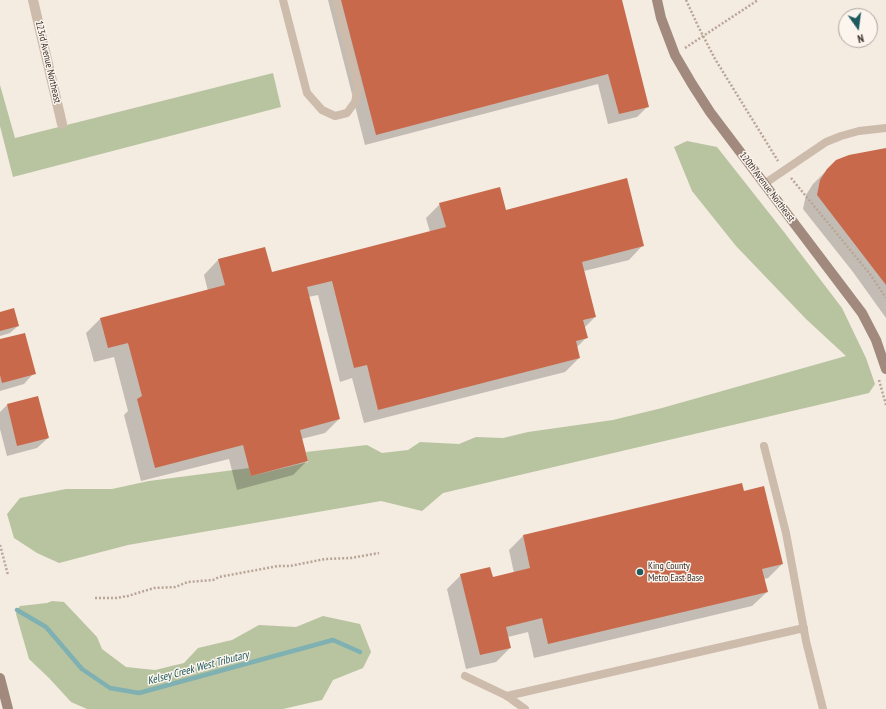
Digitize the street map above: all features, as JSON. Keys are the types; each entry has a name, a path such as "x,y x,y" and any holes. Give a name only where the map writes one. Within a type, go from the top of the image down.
{"street":[{"name":"123rd Avenue Northeast","path":"33,0 62,124"},
{"name":"120th Avenue Northeast","path":"657,0 661,18 675,55 710,112 862,313 876,340 886,369"},
{"path":"0,678 8,709"}],"lane":[{"path":"283,0 307,93 322,110 335,116 347,113 355,102 358,88 336,0"},
{"path":"764,184 826,142 841,136 886,128"},
{"path":"764,446 786,533 806,641 823,709"},
{"path":"507,696 804,628"},
{"path":"465,676 507,696 525,709"}],"path":[{"path":"686,0 715,58 773,155"},
{"path":"675,55 758,0"},
{"path":"808,198 870,274 886,298"},
{"path":"0,545 8,575"},
{"path":"95,598 116,598 154,588 175,587 188,582 213,580 219,577 278,566 290,566 325,559 351,558 379,553"}],"green space":[{"path":"273,73 281,107 13,177 0,126 0,85 15,138"},
{"path":"687,141 717,147 842,308 866,358 875,384 869,393 443,493 422,511 381,501 128,545 59,563 37,553 14,538 7,514 20,498 66,489 112,489 149,481 249,468 251,476 308,462 306,452 367,445 382,453 408,450 420,442 459,444 476,437 503,438 528,432 613,420 662,408 846,356 806,319 736,246 692,191 674,147"},
{"path":"52,601 64,602 97,637 102,649 126,667 155,670 184,663 198,648 232,640 259,625 296,627 323,616 360,624 371,652 363,668 333,680 322,700 283,709 87,709 71,702 29,659 16,614 17,610 20,606 47,603"}],"building":[{"path":"341,0 622,0 649,107 619,114 608,74 376,135"},
{"path":"886,148 886,285 817,195 820,180 827,169 836,160 849,155"},
{"path":"627,178 644,246 582,262 596,317 583,320 588,338 576,341 580,358 378,410 367,365 354,368 332,281 307,287 340,419 300,430 308,461 251,476 243,445 155,468 137,399 142,396 128,343 108,348 100,318 225,285 218,259 265,247 272,272 446,227 439,203 500,187 506,210"},
{"path":"14,308 19,326 0,331 0,312"},
{"path":"25,333 36,374 2,383 0,375 0,339"},
{"path":"38,396 49,438 17,446 7,404"},
{"name":"King County Metro East Base","path":"742,483 744,491 764,486 783,564 762,569 768,592 548,644 542,618 506,627 511,648 480,655 460,574 490,567 493,577 530,568 523,535"}],"waterway":[{"name":"Kelsey Creek West Tributary","path":"17,610 46,627 82,669 110,688 139,693 333,640 360,652"}],"place":[{"name":"King County Metro East Base","path":"640,572"}]}
